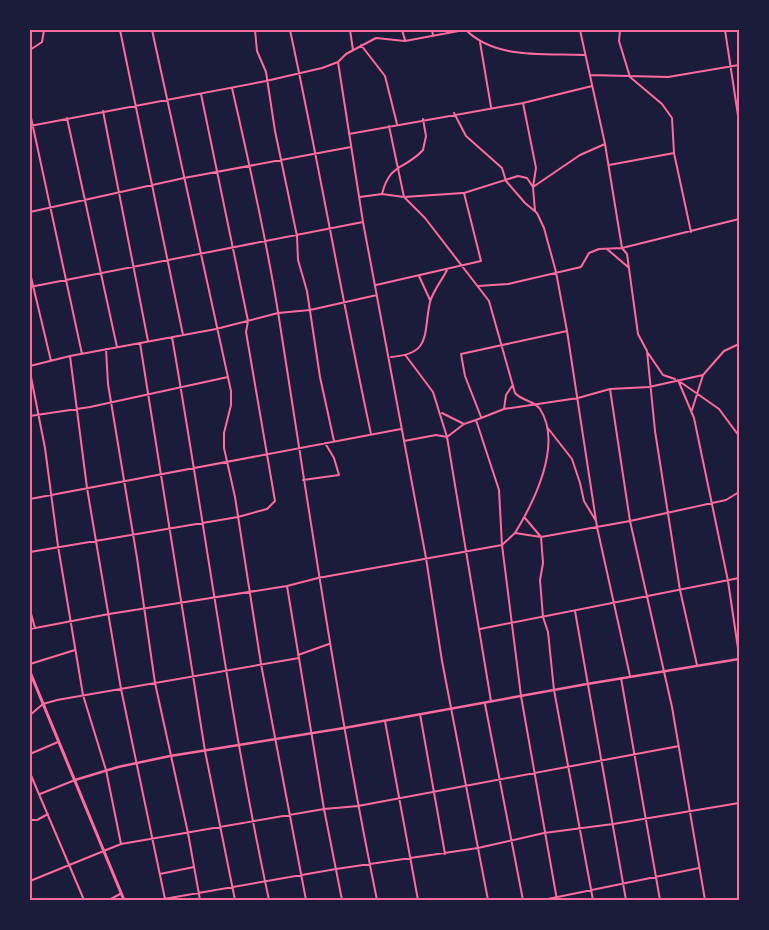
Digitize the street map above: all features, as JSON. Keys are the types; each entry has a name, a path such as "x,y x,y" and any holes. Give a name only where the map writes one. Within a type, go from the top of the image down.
{"main road":[{"path":"30,672 124,900"}],"street":[{"path":"30,50 42,42 44,30"},
{"path":"120,30 183,335"},
{"path":"152,30 166,101 228,377 231,405 224,433 226,462 238,517 261,664 306,900"},
{"path":"254,30 257,51 266,72 266,82 297,236 298,260 310,310 320,377 334,441"},
{"path":"290,30 316,153 342,302 371,434"},
{"path":"350,30 353,50"},
{"path":"402,30 405,41"},
{"path":"432,30 434,36"},
{"path":"32,126 103,111 266,82 338,62 353,50 376,38 405,41 465,30 480,42 507,51 585,55"},
{"path":"580,30 605,144 622,248 627,254 638,334 647,352 663,375 678,380 726,416 739,436"},
{"path":"620,30 620,46 630,77 669,111 672,118 674,153 691,232"},
{"path":"725,30 729,68 739,122"},
{"path":"480,42 490,107"},
{"path":"361,45 385,76 397,124"},
{"path":"338,62 363,222 390,357 401,429 426,558 442,661 453,708 488,900"},
{"path":"590,75 668,77 739,65"},
{"path":"349,134 454,113 523,102 592,86"},
{"path":"232,88 278,313 329,644 377,900"},
{"path":"30,552 238,517 267,509 275,501 246,332 248,321 201,94"},
{"path":"523,102 536,168 533,187 535,211 544,228 556,272 578,398 596,522 612,602 630,676"},
{"path":"103,111 148,341"},
{"path":"30,113 82,354"},
{"path":"454,113 471,142 502,168 506,180 524,203 535,211"},
{"path":"67,118 117,347"},
{"path":"382,194 385,182 397,167 423,150 426,136 423,120"},
{"path":"30,630 71,620 214,596 288,586 318,578 502,545 515,533 524,518 548,464 549,446 546,425 537,405 521,399 512,386 503,345 491,305 425,218 404,197 389,126"},
{"path":"533,187 573,158 605,144"},
{"path":"30,212 184,178 351,147"},
{"path":"609,165 674,153"},
{"path":"360,197 382,194 404,197 464,192 518,176 527,178 533,187"},
{"path":"376,285 481,261 464,192"},
{"path":"477,286 508,284 581,267 589,253 622,248 648,240 691,232 739,219"},
{"path":"32,287 134,265 297,236 363,222"},
{"path":"608,249 628,267"},
{"path":"390,357 406,356 419,349 426,335 430,300 447,270"},
{"path":"30,273 51,361"},
{"path":"419,276 430,300"},
{"path":"30,366 70,356 216,329 278,313 310,310 378,294"},
{"path":"481,417 465,376 461,354 567,332"},
{"path":"172,337 195,468 224,670 269,900"},
{"path":"140,343 148,383 147,394 162,474 180,602 205,750 235,900"},
{"path":"692,410 703,375 724,351 739,344"},
{"path":"106,349 106,368 154,683 188,833 200,900"},
{"path":"647,352 649,387 680,590 697,665"},
{"path":"70,356 87,488 136,764 153,838 164,899"},
{"path":"406,356 433,392 441,412 447,437 491,701"},
{"path":"30,372 39,414 58,546 83,695 106,770 122,844"},
{"path":"447,437 464,424 504,409 578,398 610,389 649,387 703,375"},
{"path":"30,416 112,403 228,377"},
{"path":"40,794 106,770 170,756 385,721 739,657 728,581 692,410 678,380"},
{"path":"504,409 506,396 512,386"},
{"path":"610,389 630,521 679,746 706,900"},
{"path":"441,412 464,424"},
{"path":"476,420 499,490 502,545 521,696 557,899"},
{"path":"546,425 572,459 584,501 596,522"},
{"path":"30,499 401,429"},
{"path":"404,441 436,434 447,437"},
{"path":"303,480 339,476 334,458 324,443"},
{"path":"515,533 541,537 630,521 726,500 739,492"},
{"path":"524,518 541,537 543,563 540,580 543,616 548,632 554,690 578,828 593,900"},
{"path":"480,628 739,578"},
{"path":"288,586 324,809 342,900"},
{"path":"30,610 35,628"},
{"path":"575,611 626,900"},
{"path":"298,655 329,644"},
{"path":"30,664 75,650"},
{"path":"30,715 43,704 83,695 299,658"},
{"path":"621,678 660,900"},
{"path":"484,702 501,779 523,900"},
{"path":"420,714 445,854"},
{"path":"385,721 418,900"},
{"path":"30,754 59,742"},
{"path":"30,882 69,864 122,844 324,809 358,806 679,746"},
{"path":"30,773 84,900"},
{"path":"158,900 336,869 445,854 544,833 613,824 739,803"},
{"path":"30,820 37,820 48,814"},
{"path":"160,874 194,867"},
{"path":"543,900 557,899 700,868"},
{"path":"109,900 122,894"}]}
